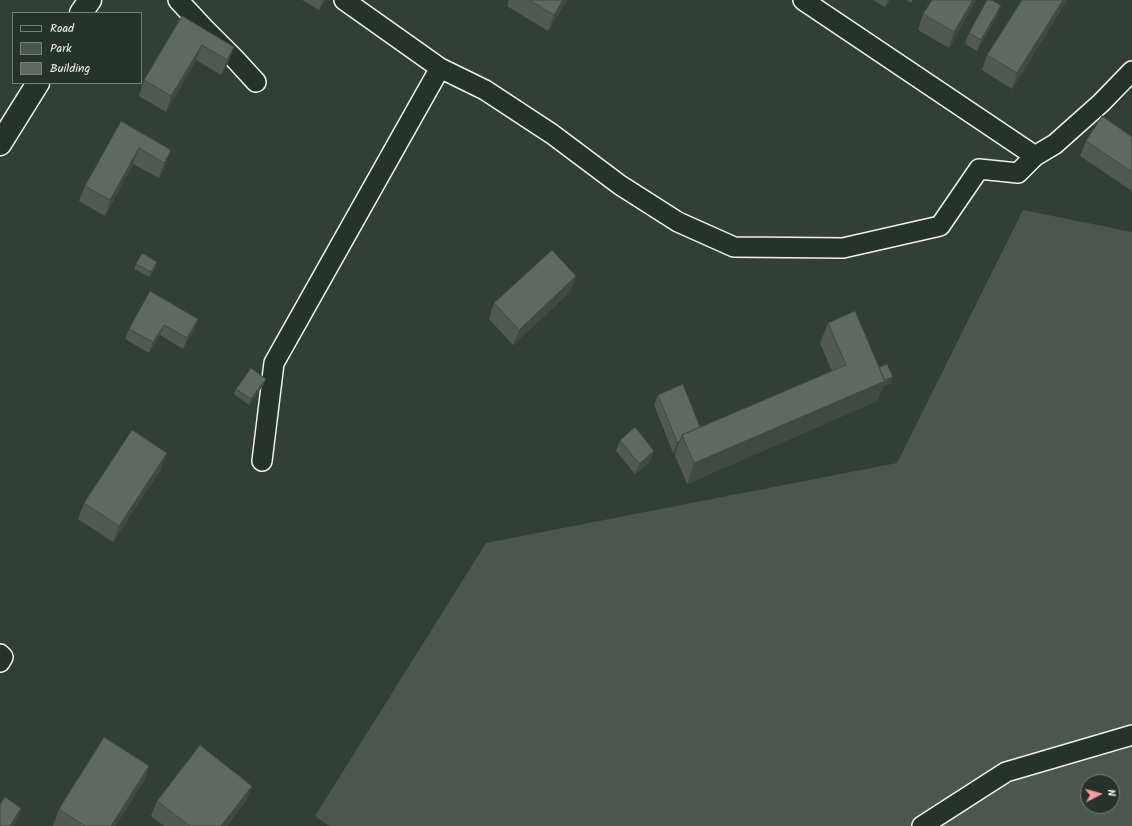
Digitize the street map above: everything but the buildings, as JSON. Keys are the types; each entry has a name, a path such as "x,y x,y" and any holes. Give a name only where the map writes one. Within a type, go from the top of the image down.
{"street":[{"path":"83,12 90,0"},
{"path":"178,0 256,82"},
{"path":"344,0 440,68 485,90 552,134 620,185 678,222 734,247 843,248 940,226 979,169 1018,173 1035,156 1054,144 1090,114 1132,71"},
{"path":"803,0 1035,156"},
{"path":"262,461 274,363 440,68"},
{"path":"0,144 37,84"},
{"path":"0,654 3,657 0,662"},
{"path":"922,826 1006,772 1132,735"}],"green space":[{"path":"1023,210 1132,232 1132,826 329,826 315,816 486,543 897,463"}]}
